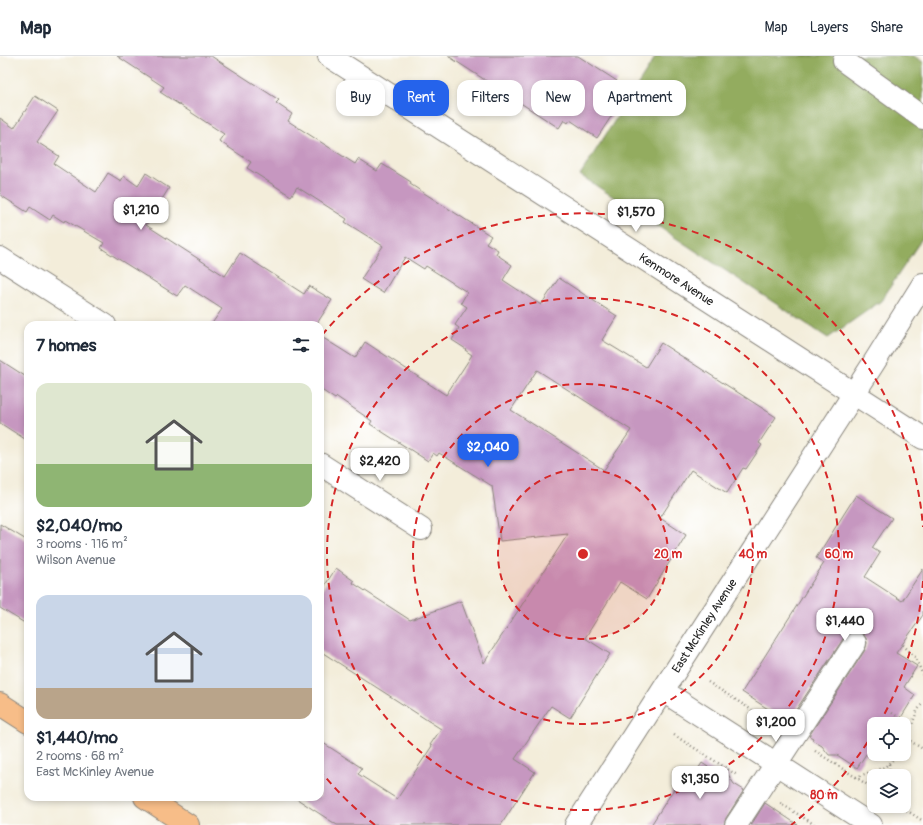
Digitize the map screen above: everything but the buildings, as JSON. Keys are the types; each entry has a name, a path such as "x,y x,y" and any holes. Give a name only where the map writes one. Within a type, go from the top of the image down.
{"main road":[{"path":"0,704 24,719"},
{"path":"151,801 188,825"}],"street":[{"name":"Kenmore Avenue","path":"330,56 923,438"},
{"path":"844,61 923,118"},
{"path":"0,258 99,321"},
{"name":"East McKinley Avenue","path":"576,825 854,394 923,284"},
{"path":"324,467 421,529"},
{"path":"736,825 855,643"},
{"path":"663,690 871,825"}],"path":[{"path":"903,645 915,657 923,675"},
{"path":"911,726 917,711 923,703"},
{"path":"892,713 898,717"},
{"path":"911,742 923,749"},
{"path":"855,777 885,767 892,761"},
{"path":"889,764 889,769"},
{"path":"911,813 923,821"}],"green space":[{"path":"656,56 914,56 923,62 923,237 881,301 828,338 580,175 618,116 686,116 686,80 641,80"}]}
